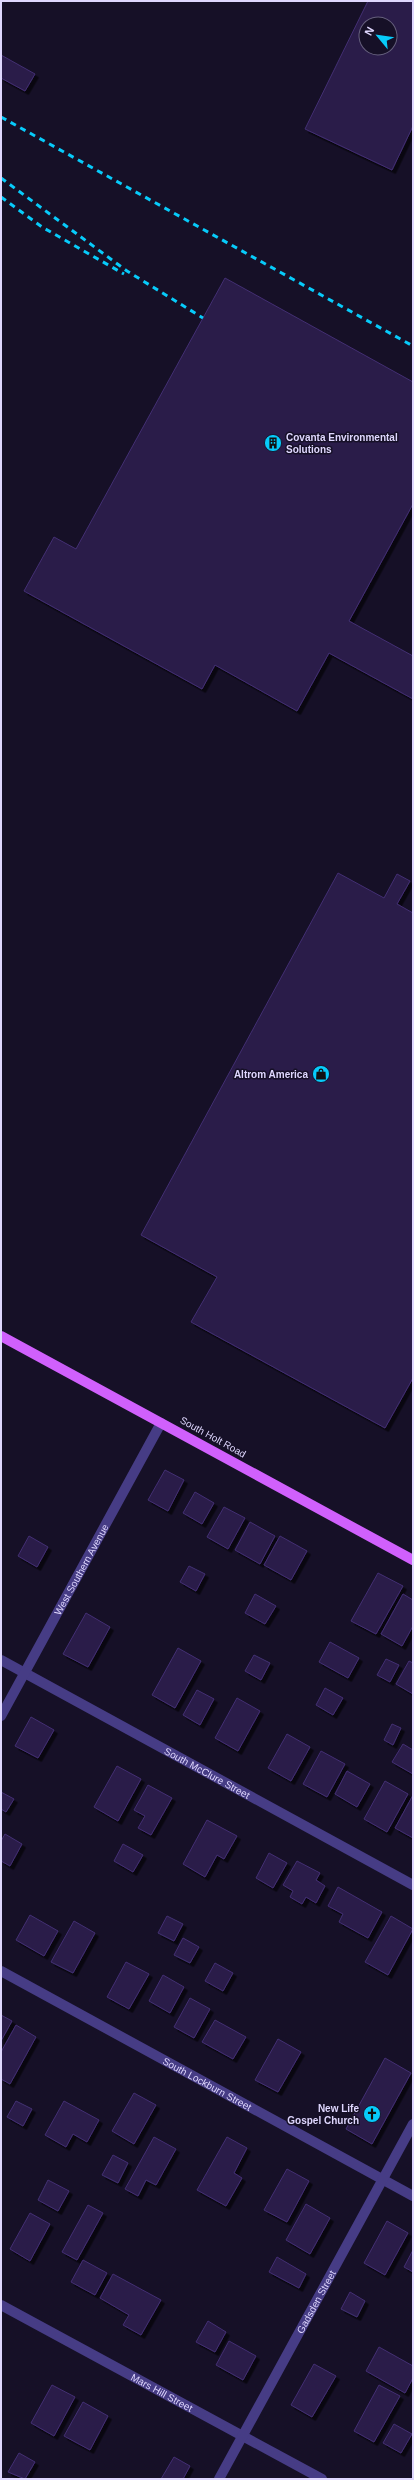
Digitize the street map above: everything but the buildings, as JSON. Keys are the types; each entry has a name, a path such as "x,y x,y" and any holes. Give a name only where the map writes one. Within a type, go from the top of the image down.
{"main road":[{"name":"South Holt Road","path":"1,1336 413,1560"}],"street":[{"name":"West Southern Avenue","path":"1,1716 161,1423"},
{"name":"South McClure Street","path":"1,1660 413,1885"},
{"name":"South Lockburn Street","path":"1,1972 413,2196"},
{"name":"Gadsden Street","path":"219,2479 413,2124"},
{"name":"Mars Hill Street","path":"1,2305 322,2479"}],"railway":[{"path":"1,117 413,346"},
{"path":"1,178 127,271 203,318"},
{"path":"1,197 42,227 124,274"}],"place":[{"name":"Covanta Environmental Solutions","path":"273,443"},
{"name":"Altrom America","path":"321,1074"},
{"name":"New Life Gospel Church","path":"372,2114"}]}
